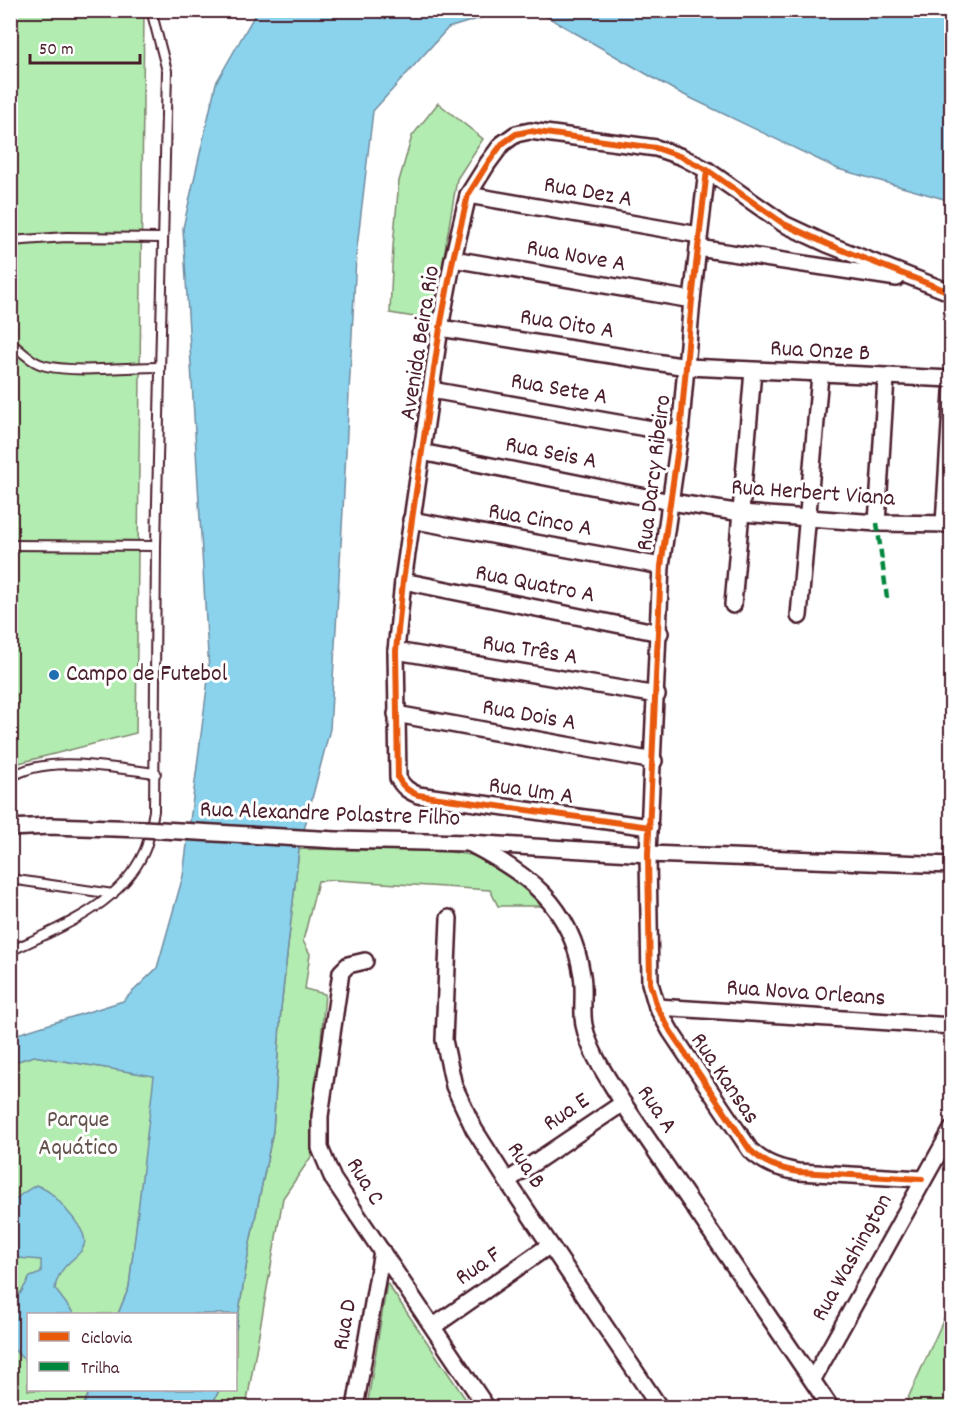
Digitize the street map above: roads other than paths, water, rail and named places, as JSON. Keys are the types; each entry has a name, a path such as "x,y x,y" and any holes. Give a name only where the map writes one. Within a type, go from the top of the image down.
{"street":[{"name":"Avenida Beira Rio","path":"408,791 398,778 396,651 411,520 440,328 468,195 502,144 516,134 530,131 656,148 681,157 706,170 784,224 827,244 951,293"},
{"name":"Rua Darcy Ribeiro","path":"648,854 660,633 661,566 680,434 706,170"},
{"name":"Rua Dez A","path":"468,195 699,242 921,282"},
{"name":"Rua Nove A","path":"453,259 692,300"},
{"name":"Rua Oito A","path":"440,328 687,367"},
{"name":"Rua Onze B","path":"687,367 820,375 951,379"},
{"path":"733,605 753,371"},
{"path":"799,616 820,375"},
{"path":"877,523 886,378"},
{"name":"Rua Sete A","path":"431,390 680,434"},
{"path":"948,524 951,392"},
{"name":"Rua Seis A","path":"421,453 671,502"},
{"name":"Rua Herbert Viana","path":"671,502 742,513 808,519 948,524"},
{"name":"Rua Cinco A","path":"411,520 661,566"},
{"name":"Rua Quatro A","path":"403,582 660,633"},
{"name":"Rua Três A","path":"396,651 657,695"},
{"name":"Rua Dois A","path":"396,714 654,761"},
{"name":"Rua Um A","path":"408,791 418,795 650,827"},
{"name":"Rua Alexandre Polastre Filho","path":"10,828 50,826 144,829 336,840 469,843 648,854 951,865"},
{"name":"Rua A","path":"469,843 502,861 532,882 558,913 572,936 582,976 584,1024 592,1052 623,1102 831,1407"},
{"name":"Rua Kansas","path":"648,854 650,983 657,1007 671,1032 750,1150 762,1162 798,1172 922,1179"},
{"name":"Rua B","path":"449,918 444,1040 454,1086 474,1129 507,1181 660,1407"},
{"name":"Rua C","path":"365,961 348,965 341,972 320,1116 320,1148 333,1179 487,1407"},
{"name":"Rua Nova Orleans","path":"657,1007 951,1026"},
{"name":"Rua E","path":"507,1181 623,1102"},
{"name":"Rua Washington","path":"813,1379 951,1129"},
{"name":"Rua F","path":"434,1326 550,1245"},
{"name":"Rua D","path":"355,1407 382,1251"}],"lane":[{"path":"10,951 89,911 123,886 135,871 146,849 154,812 156,546 167,71 151,10"},
{"path":"10,241 66,237 162,238"},
{"path":"10,342 33,360 45,366 160,367"},
{"path":"10,545 156,546"},
{"path":"10,778 18,773 51,764 156,773"},
{"path":"10,879 113,894"}],"water":[{"path":"257,11 504,11 448,28 373,111 356,256 330,729 299,849 281,1008 273,1131 250,1243 237,1324 237,1313 118,1313 129,1287 154,1076 34,1056 11,1063 11,1036 123,1001 157,968 183,876 209,672 183,228 216,83"},
{"path":"537,11 951,11 951,201 838,169 676,91"},
{"path":"36,1185 51,1193 61,1203 80,1227 84,1238 84,1246 65,1267 55,1289 73,1313 27,1313 27,1361 11,1346 10,1204","holes":["18,1258 41,1260 41,1273 30,1277 20,1294 14,1293"]},
{"path":"90,1391 219,1391 211,1407 83,1407"}],"place":[{"name":"Campo de Futebol","path":"54,675"}],"park label":[{"name":"Parque Aquático","path":"78,1135"}]}
